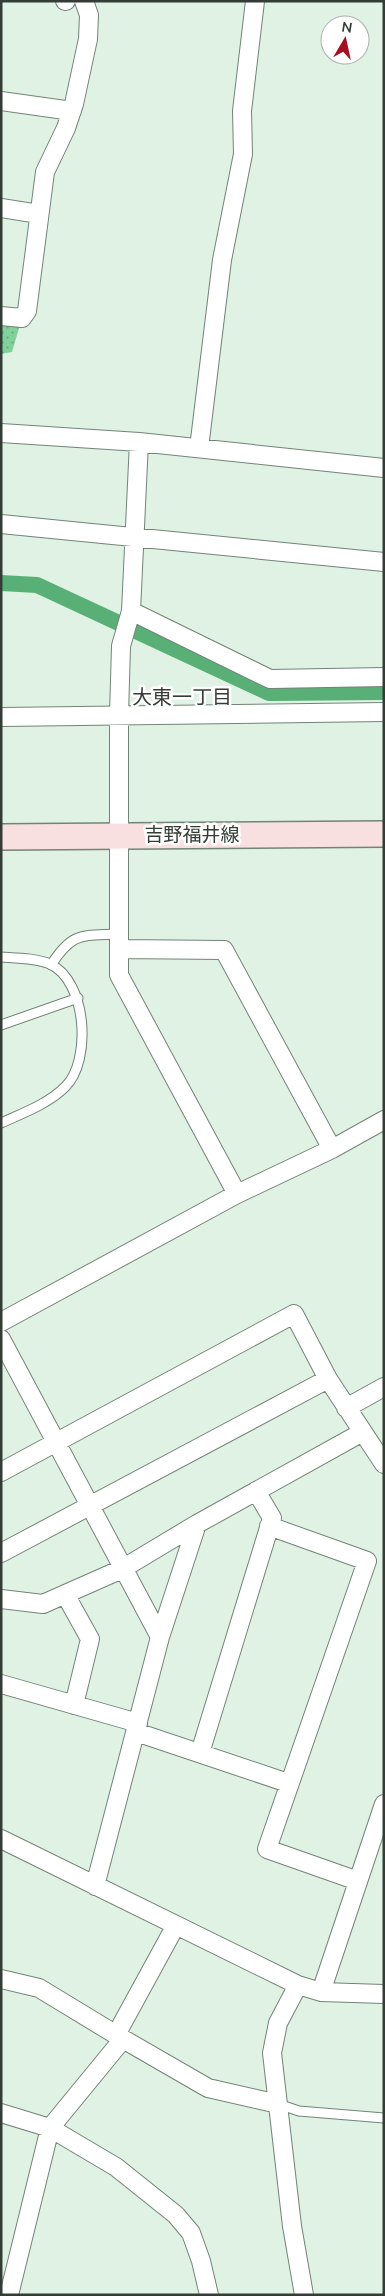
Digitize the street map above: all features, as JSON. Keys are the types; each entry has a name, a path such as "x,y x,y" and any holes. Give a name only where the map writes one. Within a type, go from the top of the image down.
{"main road":[{"name":"吉野福井線","path":"1,837 384,834"}],"street":[{"path":"1,316 22,318 27,311 45,172 72,111 88,38 89,15 84,1"},
{"path":"199,448 222,260 243,154 242,110 255,1"},
{"path":"1,101 72,111"},
{"path":"1,208 40,214"},
{"path":"1,433 139,442 384,468"},
{"path":"139,442 131,611 121,646 119,715 119,975 237,1194"},
{"path":"1,524 384,562"},
{"path":"131,611 270,679 384,677"},
{"path":"1,716 384,712"},
{"path":"120,941 224,950 332,1149"},
{"path":"1,1322 237,1194 332,1149 384,1120"},
{"path":"1,1472 294,1314 328,1379 361,1433 384,1464"},
{"path":"1,1339 160,1637"},
{"path":"1,1553 328,1379"},
{"path":"346,1408 384,1387"},
{"path":"1,1599 43,1604 122,1568 361,1433"},
{"path":"200,1754 272,1518 256,1491"},
{"path":"95,1886 160,1637 197,1524"},
{"path":"270,1526 367,1561 288,1783 267,1849 358,1881"},
{"path":"65,1594 90,1638 74,1705"},
{"path":"1,1684 74,1705 200,1754 288,1783"},
{"path":"321,1992 384,1804"},
{"path":"1,1839 298,1985 321,1992 384,1994"},
{"path":"9,2295 9,2255 50,2128 120,2036 176,1925"},
{"path":"1,1979 39,1988 208,2088 278,2104"},
{"path":"298,1985 278,2023 273,2043 292,2226 304,2295"},
{"path":"1,2113 50,2128 116,2167 176,2215 190,2233 201,2261 208,2295"}],"lane":[{"path":"51,964 63,947 78,936 120,941"},
{"path":"1,957 29,959 51,964 69,979 78,998 83,1038 79,1062 66,1086 46,1102 1,1123"},
{"path":"1,1025 78,998"},
{"path":"278,2104 298,2111 384,2118"}],"green space":[{"path":"1,315 22,318 12,352 1,354"}],"waterway":[{"path":"1,583 37,585 269,693 384,692"}],"district":[{"name":"大東一丁目","path":"182,696"}]}
